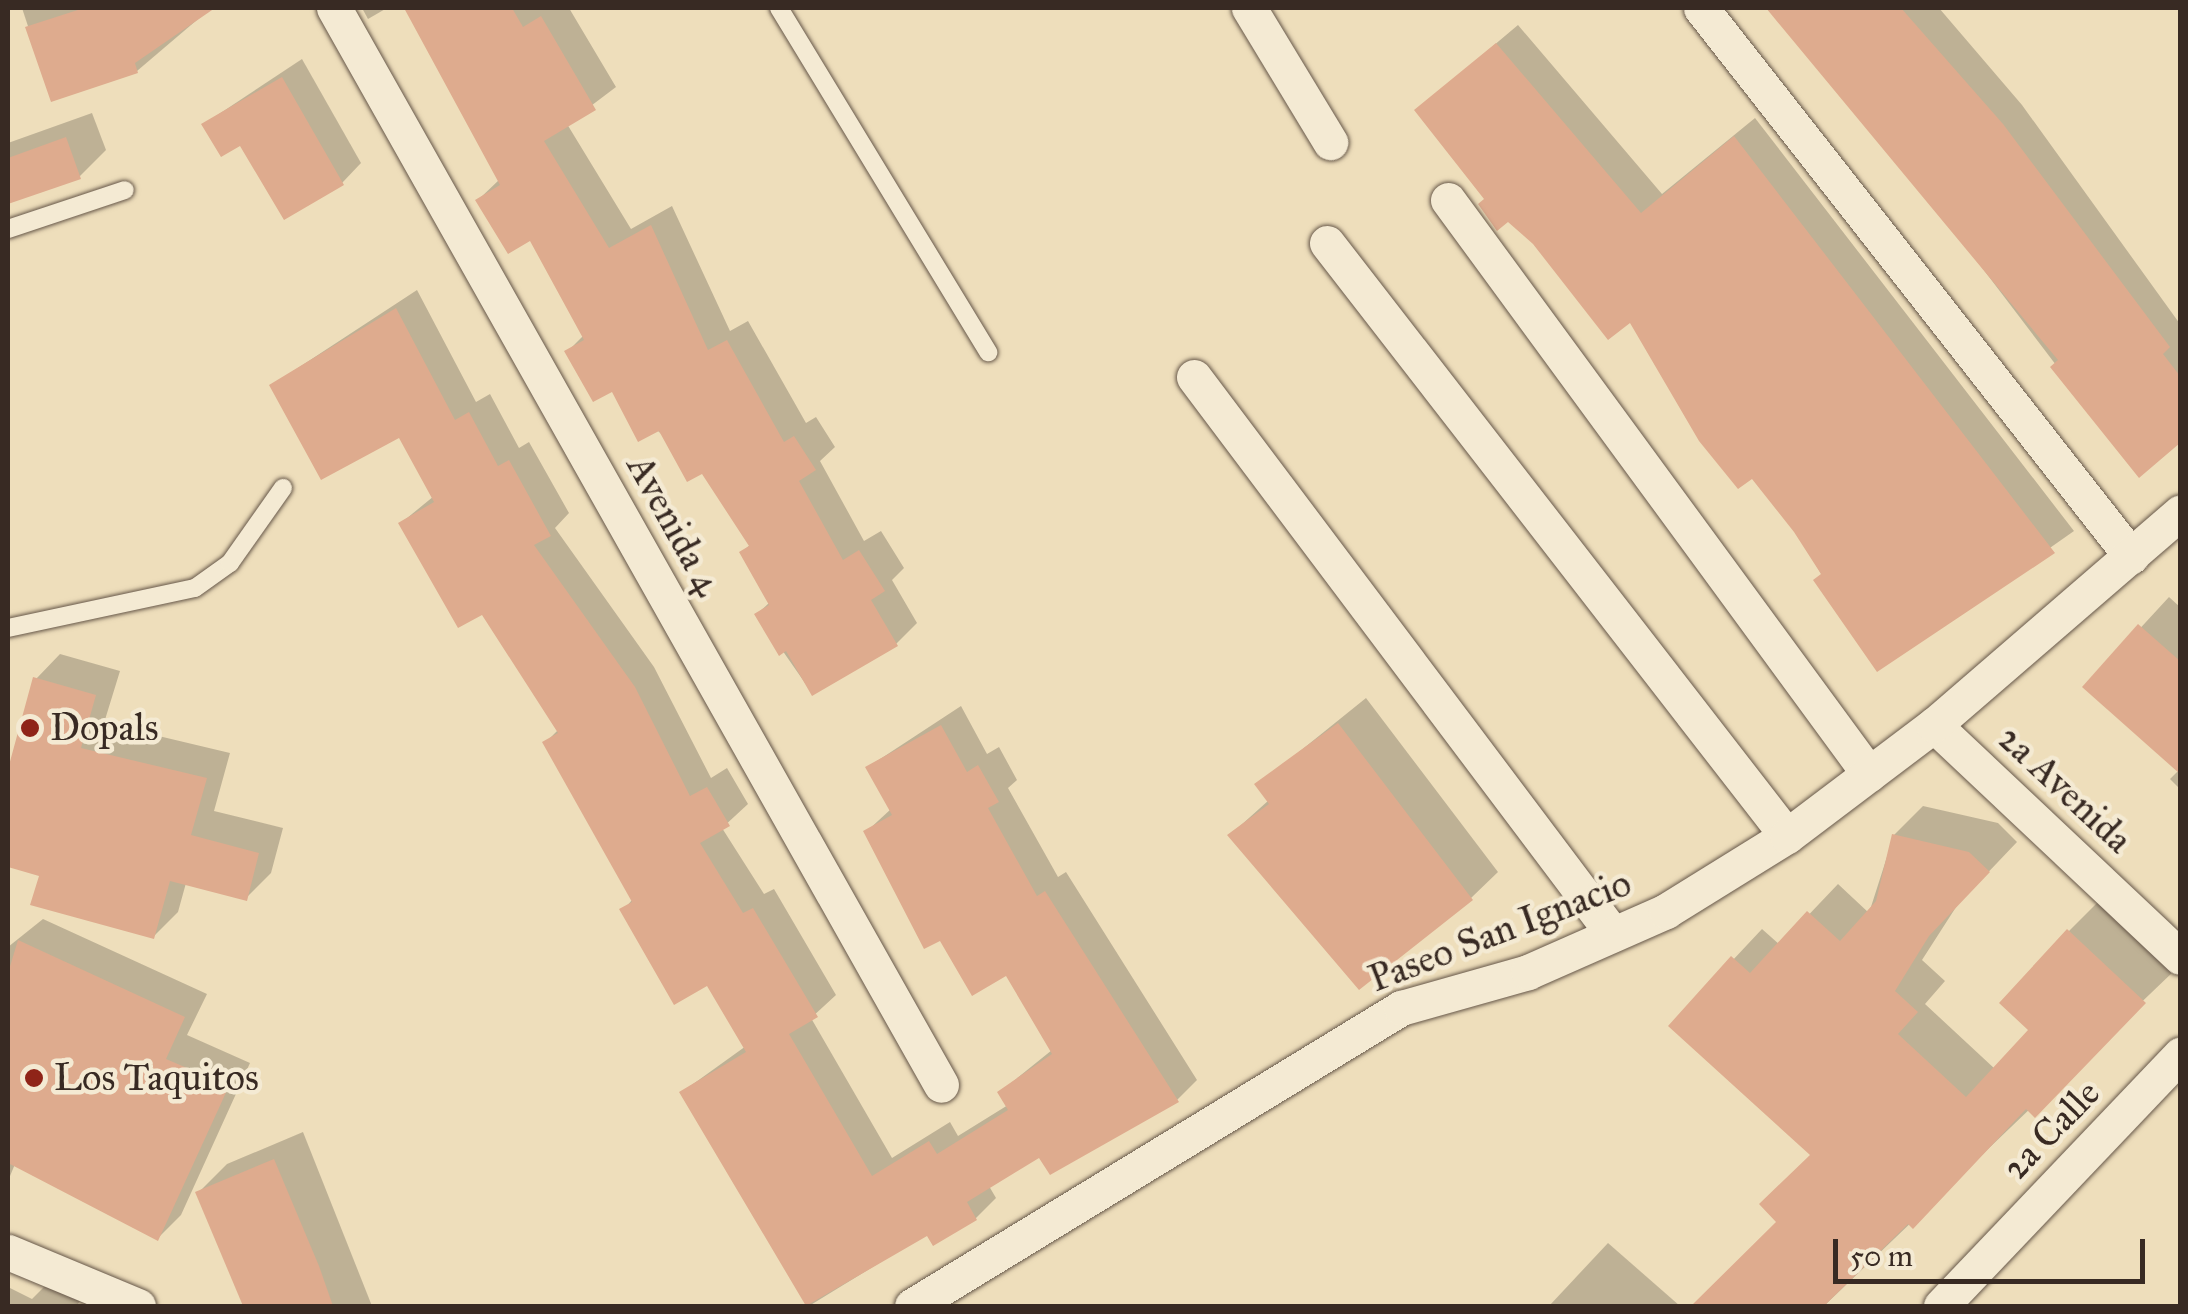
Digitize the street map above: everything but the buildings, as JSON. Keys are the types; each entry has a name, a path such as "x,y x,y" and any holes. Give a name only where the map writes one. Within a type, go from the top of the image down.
{"street":[{"name":"Avenida 4","path":"334,8 940,1085"},
{"path":"1249,8 1330,142"},
{"path":"1702,8 2131,556"},
{"path":"1448,200 1869,774"},
{"path":"1327,243 1787,836"},
{"path":"1194,377 1613,934"},
{"name":"Paseo San Ignacio","path":"912,1306 1401,1008 1528,972 1613,934 1787,836 1934,725 2180,513"},
{"name":"2a Avenida","path":"1934,725 2180,957"},
{"name":"2a Calle","path":"1941,1306 2180,1055"},
{"path":"8,1252 138,1306"}],"lane":[{"path":"779,8 988,352"},
{"path":"8,229 125,190"},
{"path":"8,628 195,588 230,563 284,488"}],"place":[{"name":"Dopals","path":"30,728"},
{"name":"Los Taquitos","path":"34,1078"}]}
